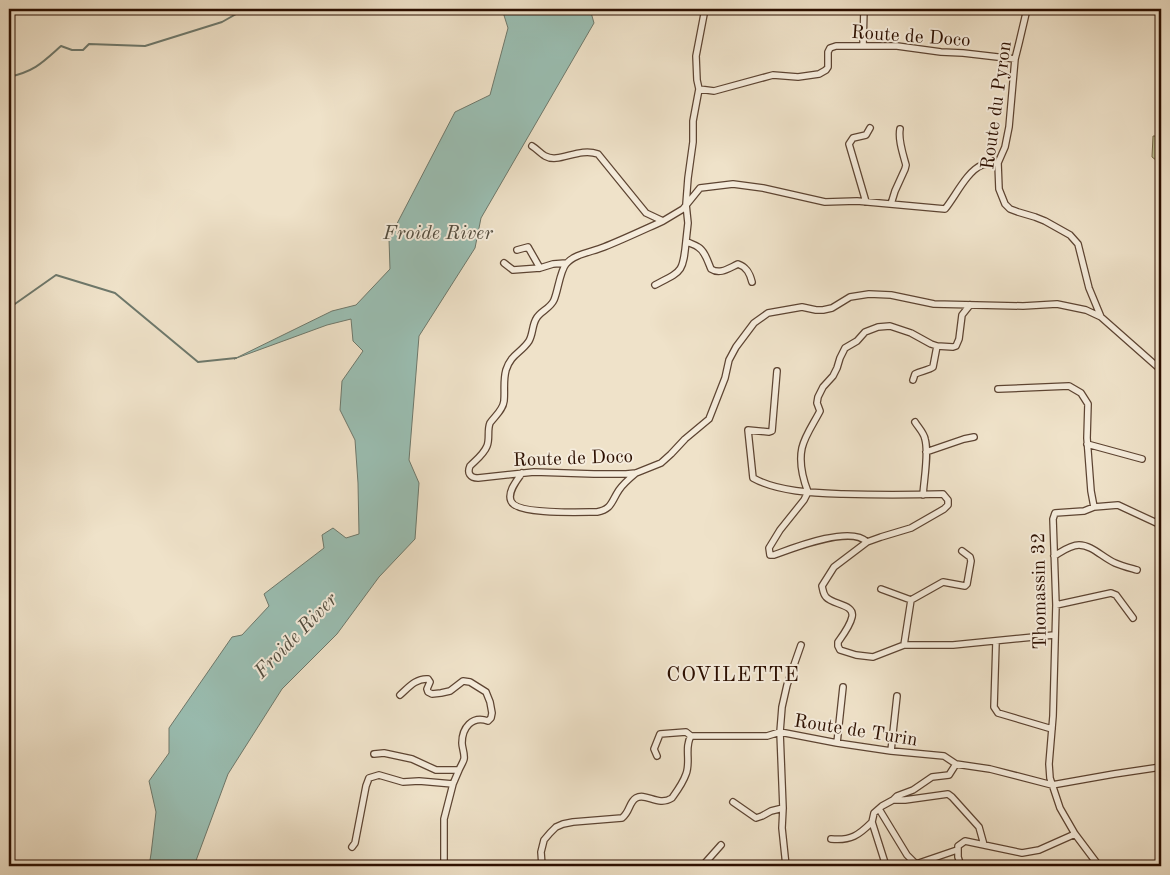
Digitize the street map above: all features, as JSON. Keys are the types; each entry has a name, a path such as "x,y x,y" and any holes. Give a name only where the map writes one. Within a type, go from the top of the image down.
{"street":[{"path":"655,285 677,273 683,266 688,223 686,204 693,142 693,121 700,89 697,80 696,56 704,9"},
{"path":"863,46 864,9"},
{"name":"Route du Pyron","path":"1027,9 1014,58 1009,127 1005,147 998,163 999,189 1005,204 1010,209 1035,217 1070,235 1078,244 1089,288 1101,317 1161,370"},
{"name":"Route de Doco","path":"700,89 714,91 773,75 798,77 819,74 828,67 828,52 830,48 836,46 897,46 1014,58"},
{"path":"866,202 849,144 853,138 866,135 870,128"},
{"path":"891,204 895,190 906,169 899,133 900,129"},
{"path":"532,146 546,157 555,159 591,151 598,154 646,213 664,221"},
{"path":"504,263 513,270 540,268 566,263 572,258 602,248 664,221 683,208 700,188 733,184 763,188 825,202 866,202 945,209 972,172 982,165 998,163"},
{"path":"686,241 702,249 711,269 714,271 718,272 738,264 748,271 752,282"},
{"path":"517,250 528,248 540,268"},
{"name":"Route de Doco","path":"566,263 553,302 549,308 536,317 531,338 508,363 504,382 503,405 489,426 487,446 468,470 474,478 547,472 636,473 661,463 709,419 725,378 729,360 736,347 754,323 768,313 802,307 823,310 832,308 850,297 869,294 891,295 934,304 1023,306 1057,304 1086,310 1101,317"},
{"path":"867,542 860,538 843,536 816,540 770,555 768,548 808,492 802,469 802,449 820,411 817,402 818,397 823,387 833,376 845,348 857,341 865,332 878,327 890,326 911,333 931,344 953,347 956,346 959,340 962,315 970,305"},
{"path":"912,380 915,374 934,367 938,346"},
{"path":"777,370 772,431 748,430 753,478 764,484 808,492 884,495 943,494 948,500 948,505 944,509 910,528 867,542 834,567 822,586 824,595 830,601 849,608 852,613 851,619 838,642 840,650 856,656 873,657 904,645 953,645 1054,635"},
{"path":"998,389 1069,386 1081,394 1088,404 1087,444 1094,507 1118,505 1161,525"},
{"path":"915,422 925,437 926,452 923,494"},
{"path":"926,452 974,437"},
{"path":"1087,444 1142,459"},
{"path":"522,473 510,493 511,503 516,507 545,512 597,512 605,511 611,505 620,489 636,473"},
{"name":"Thomassin 32","path":"1094,507 1084,511 1055,514 1053,519 1056,605 1049,764 1050,778 1060,808 1075,834 1099,866"},
{"path":"1054,556 1065,549 1081,544 1115,563 1137,570"},
{"path":"880,589 911,600 943,582 965,586 971,561 962,551"},
{"path":"1056,605 1111,593 1116,595 1133,618"},
{"path":"904,645 911,600"},
{"path":"996,642 995,710 998,713 1052,729"},
{"path":"786,866 782,828 780,732 782,707 787,685 801,645"},
{"path":"400,695 415,682 424,678 430,682 427,689 432,694 450,690 463,681 470,682 486,692 490,702 491,718 488,721 479,719 472,722 464,732 462,743 464,760 453,784 444,819 444,866"},
{"path":"837,744 843,687"},
{"path":"891,752 897,696"},
{"name":"Route de Turin","path":"656,756 654,749 660,734 686,732 691,736 766,736 780,732 837,744 891,752 944,756 956,764 1052,785 1161,767"},
{"path":"542,866 541,852 544,840 556,827 573,822 622,818 628,813 637,797 662,802 672,798 686,775 688,768 688,740 691,736"},
{"path":"374,754 394,755 436,770 459,770"},
{"path":"886,866 872,822 874,813 897,796 913,790 932,778 949,775 956,764"},
{"path":"352,847 355,843 369,778 379,775 403,782 418,781 453,784"},
{"path":"892,800 948,794 979,827 984,845"},
{"path":"733,802 756,818 782,808"},
{"path":"879,809 907,855 916,865 957,850 958,846 965,842 1022,853 1039,850 1075,834"},
{"path":"832,839 848,839 862,831 872,822"},
{"path":"705,866 705,863 722,845"},
{"path":"957,850 961,866"}],"green space":[{"path":"1153,136 1161,136 1161,164 1152,157"}],"water":[{"name":"Froide River","path":"502,9 590,9 594,23 481,218 475,248 419,336 409,460 419,483 415,539 379,577 337,634 282,689 228,774 194,866 149,866 156,812 149,781 169,753 169,728 232,637 242,635 269,606 264,594 324,548 322,535 333,528 346,538 359,534 355,440 340,410 342,381 363,351 353,341 351,319 327,325 234,359 332,311 356,305 390,269 389,239 455,112 490,95 508,28"}],"waterway":[{"path":"9,77 38,66 61,46 72,50 83,50 89,44 145,46 222,22 245,9"},
{"path":"9,305 12,306 56,275 115,293 198,362 236,358"}],"district":[{"name":"COVILETTE","path":"733,674"}]}
